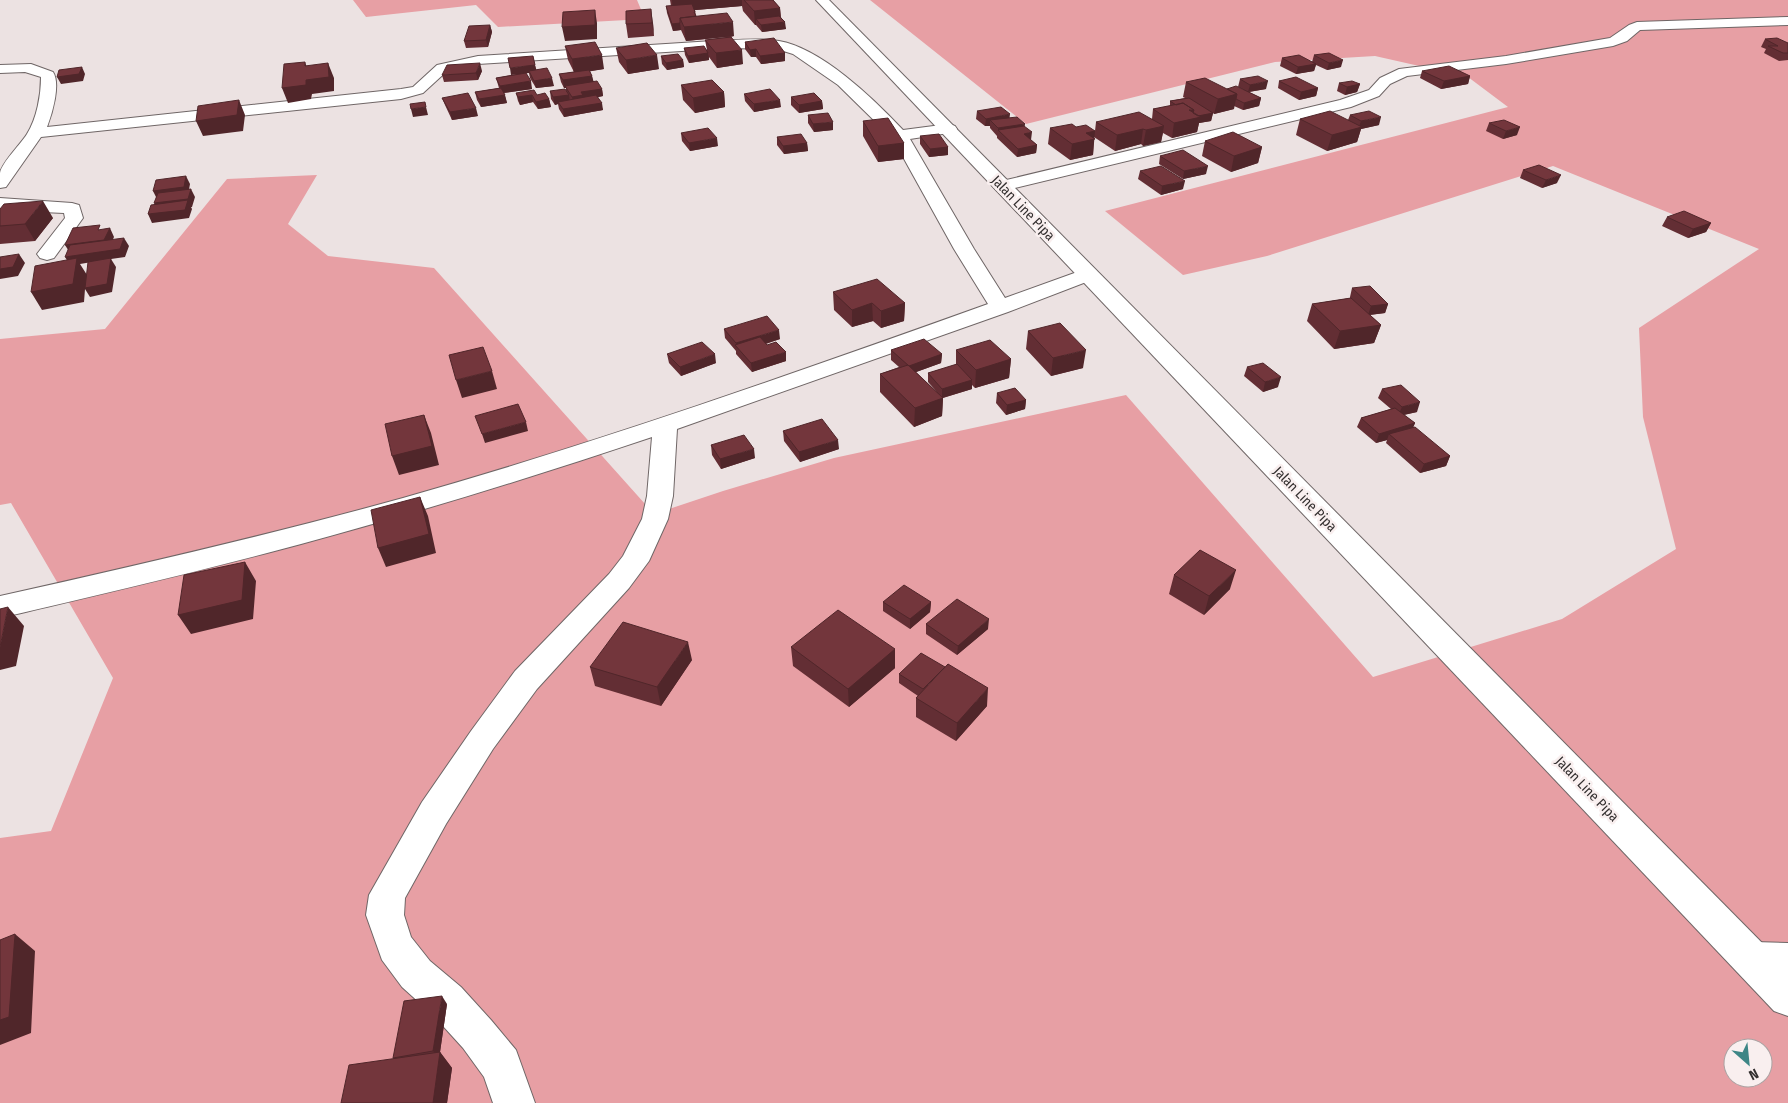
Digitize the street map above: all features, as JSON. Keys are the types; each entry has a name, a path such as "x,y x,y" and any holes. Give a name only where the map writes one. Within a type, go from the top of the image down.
{"street":[{"name":"Jalan Line Pipa","path":"822,0 1087,275 1771,961 1788,997"},
{"path":"1002,186 1345,104 1374,93 1385,81 1404,72 1506,60 1613,42 1623,39 1631,28 1637,26 1788,21"},
{"path":"36,133 401,94 418,90 442,68 478,60 647,48 748,44 778,45 798,51 856,93 899,135 906,144 964,249 1001,308"},
{"path":"0,69 43,71 48,75 49,84 41,124 0,183"},
{"path":"899,135 949,130"},
{"path":"0,204 72,209 74,218 47,254"},
{"path":"0,607 252,548 347,523 539,466 665,426 1001,308 1087,275"},
{"path":"514,1103 501,1065 477,1034 447,1001 416,974 395,947 385,915 386,895 482,740 526,680 608,593 635,561 655,519 660,496 665,426"}],"shaded area":[{"path":"353,0 637,0 645,19 498,27 476,5 366,17"},
{"path":"870,0 1788,0 1788,1103 0,1103 0,838 51,831 113,678 11,503 0,505 0,339 105,329 227,179 317,175 288,224 328,256 434,268 654,514 834,458 1126,395 1373,677 1562,619 1676,549 1643,417 1639,328 1759,249 1553,166 1267,256 1183,275 1105,211 1508,107 1468,77 1375,56 1275,62 1026,124"}],"building":[{"path":"744,0 773,0 780,8 754,11"},
{"path":"692,4 696,16 680,18 680,23 672,24 666,6"},
{"path":"651,9 652,23 626,24 626,11"},
{"path":"595,10 595,25 562,27 563,12"},
{"path":"727,13 733,22 684,27 680,18"},
{"path":"779,16 785,22 761,25 756,19"},
{"path":"490,25 486,40 464,41 469,26"},
{"path":"731,37 742,50 716,53 705,40"},
{"path":"774,38 785,53 760,56 756,49 750,50 745,42"},
{"path":"1777,38 1788,43 1788,53 1783,53 1768,46 1778,46 1765,39"},
{"path":"595,42 602,55 572,59 565,46"},
{"path":"647,43 657,55 626,60 616,48"},
{"path":"704,46 708,53 688,56 684,48"},
{"path":"1329,53 1343,60 1329,63 1314,55"},
{"path":"678,54 683,60 666,63 661,56"},
{"path":"1299,55 1316,64 1298,67 1282,58"},
{"path":"533,56 535,65 510,68 508,58"},
{"path":"305,62 305,66 328,63 329,77 306,80 306,85 282,88 284,64"},
{"path":"480,63 476,73 442,75 447,65"},
{"path":"1449,66 1470,76 1444,81 1422,71"},
{"path":"82,67 79,74 57,77 59,70"},
{"path":"547,68 552,78 534,81 529,71"},
{"path":"589,70 592,76 563,80 559,74"},
{"path":"526,73 531,81 500,86 496,78"},
{"path":"1258,76 1268,81 1250,85 1240,79"},
{"path":"1296,77 1318,88 1301,92 1279,81"},
{"path":"1205,78 1237,94 1218,99 1186,82"},
{"path":"712,80 724,92 693,98 681,85"},
{"path":"597,81 602,89 581,92 583,95 572,97 565,86"},
{"path":"1352,81 1360,84 1347,87 1339,83"},
{"path":"1236,86 1261,98 1244,103 1236,99 1237,94 1227,89"},
{"path":"501,88 505,95 479,99 475,92"},
{"path":"565,89 569,95 553,97 550,91"},
{"path":"770,89 780,100 754,104 744,94"},
{"path":"534,90 537,95 545,93 549,99 536,102 532,95 518,97 516,93"},
{"path":"468,93 476,108 450,112 442,98"},
{"path":"814,93 822,101 799,105 791,97"},
{"path":"596,95 602,103 563,109 558,102"},
{"path":"1189,98 1213,113 1198,116 1193,113 1194,110 1183,103 1176,105 1170,101"},
{"path":"239,100 237,115 196,121 198,106"},
{"path":"425,102 426,107 411,109 410,104"},
{"path":"1183,103 1194,110 1189,110 1201,117 1174,123 1153,109"},
{"path":"1001,107 1010,114 986,119 977,111"},
{"path":"1330,111 1362,127 1332,135 1300,119"},
{"path":"1369,111 1381,117 1361,121 1350,115"},
{"path":"1139,112 1164,126 1117,135 1096,122"},
{"path":"828,113 833,122 813,124 808,115"},
{"path":"1017,117 1025,124 998,128 990,120"},
{"path":"888,118 904,143 878,146 863,121"},
{"path":"1504,120 1520,127 1506,131 1489,123"},
{"path":"1072,124 1076,127 1086,125 1095,131 1086,133 1095,139 1072,144 1050,128"},
{"path":"1024,126 1032,132 1024,134 1037,145 1018,149 998,130"},
{"path":"708,128 717,138 689,143 681,133"},
{"path":"1233,132 1262,147 1234,156 1205,141"},
{"path":"801,134 807,143 783,146 777,137"},
{"path":"939,134 948,147 930,149 920,136"},
{"path":"1183,150 1208,166 1184,171 1160,156"},
{"path":"1539,165 1561,175 1546,180 1523,170"},
{"path":"1161,166 1185,181 1162,186 1140,171"},
{"path":"186,176 184,187 153,191 156,180"},
{"path":"191,189 188,199 154,203 158,193"},
{"path":"188,200 185,210 148,214 151,205"},
{"path":"43,201 25,224 0,226 0,209 4,204"},
{"path":"1684,211 1711,223 1693,229 1667,217"},
{"path":"100,225 98,230 110,228 104,240 65,245 73,228"},
{"path":"124,238 120,249 65,257 70,245"},
{"path":"19,254 13,267 0,269 0,257"},
{"path":"77,258 73,284 31,292 35,266"},
{"path":"111,258 107,284 85,288 88,262"},
{"path":"877,279 905,303 881,311 872,303 852,310 833,292"},
{"path":"1370,286 1388,304 1371,306 1352,288"},
{"path":"1351,298 1381,325 1340,331 1312,304"},
{"path":"767,316 779,330 736,343 724,329"},
{"path":"1060,323 1086,350 1053,358 1028,331"},
{"path":"760,337 767,345 776,342 786,352 751,363 735,345"},
{"path":"924,339 942,354 909,366 891,350"},
{"path":"990,340 1011,359 976,370 956,350"},
{"path":"702,342 715,354 680,367 667,354"},
{"path":"483,347 492,371 456,380 449,355"},
{"path":"1263,363 1281,377 1265,382 1247,367"},
{"path":"957,364 972,380 942,389 928,373"},
{"path":"908,365 943,398 915,408 880,374"},
{"path":"1401,385 1420,402 1402,407 1382,389"},
{"path":"1015,388 1026,400 1007,405 997,393"},
{"path":"518,404 526,422 482,434 475,416"},
{"path":"1395,408 1415,423 1379,434 1361,418"},
{"path":"424,415 432,446 392,456 385,424"},
{"path":"822,419 838,440 799,452 783,431"},
{"path":"1415,427 1450,456 1424,464 1389,434"},
{"path":"744,435 754,449 720,459 711,445"},
{"path":"420,497 429,534 378,548 371,510"},
{"path":"1200,550 1236,570 1209,596 1174,575"},
{"path":"245,562 242,600 178,615 184,575"},
{"path":"904,585 931,602 910,619 883,602"},
{"path":"957,599 989,619 958,646 926,624"},
{"path":"8,607 0,647 0,609"},
{"path":"838,610 895,649 848,689 791,647"},
{"path":"623,622 688,642 657,687 590,667"},
{"path":"921,653 945,667 923,689 899,674"},
{"path":"948,664 988,688 957,723 916,698"},
{"path":"15,934 9,1017 0,1020 0,940"},
{"path":"442,996 433,1051 393,1058 404,1001"},
{"path":"440,1052 433,1103 341,1103 349,1065"}]}
